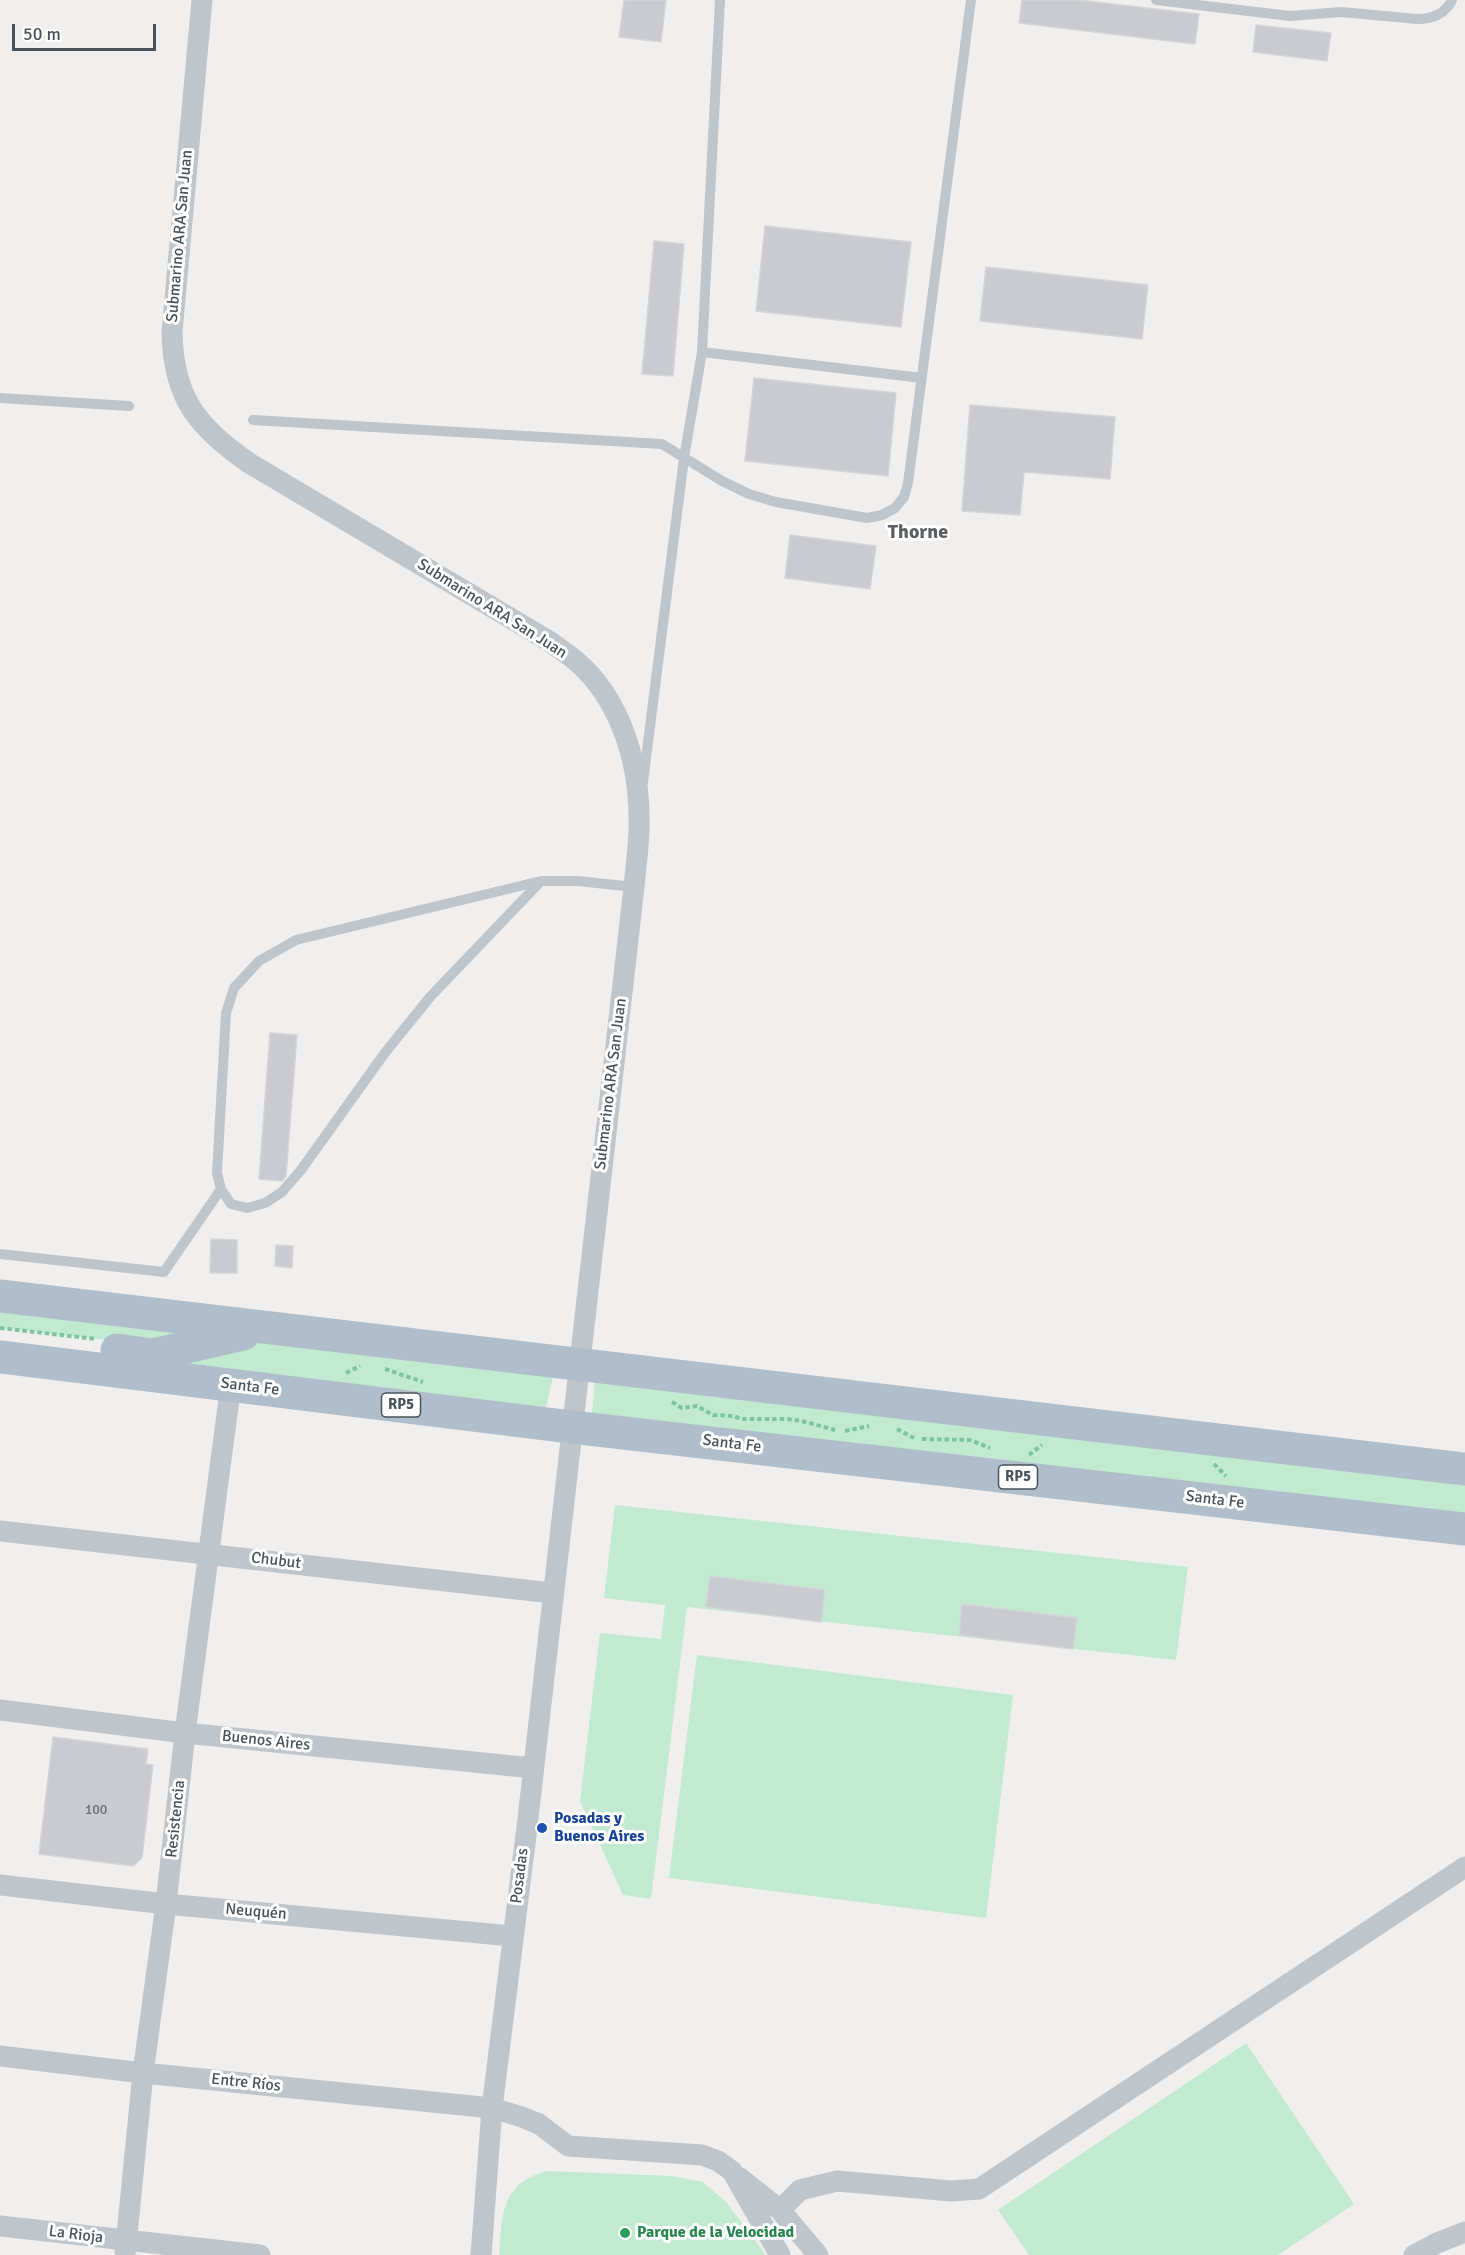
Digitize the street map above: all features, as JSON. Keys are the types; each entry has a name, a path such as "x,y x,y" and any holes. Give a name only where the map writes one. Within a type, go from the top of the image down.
{"main road":[{"path":"0,1296 1465,1469"},
{"path":"0,1335 153,1355 265,1329"},
{"name":"Santa Fe","path":"0,1357 571,1426 1465,1529"}],"street":[{"name":"Submarino ARA San Juan","path":"202,0 172,332 172,358 178,382 190,406 205,428 224,446 549,641 576,661 615,710 628,740 635,774 639,818 634,887 571,1426"},
{"name":"Resistencia","path":"126,2248 144,2073 185,1733 231,1384"},
{"name":"Posadas","path":"481,2255 492,2108 571,1426"},
{"name":"Chubut","path":"0,1531 552,1593"},
{"name":"Buenos Aires","path":"0,1710 185,1733 533,1768"},
{"path":"780,2210 800,2190 837,2181 951,2191 979,2189 1465,1867"},
{"name":"Neuquén","path":"0,1885 166,1904 512,1936"},
{"name":"Entre Ríos","path":"0,2056 492,2108 522,2116 539,2124 568,2146 702,2155 718,2161 780,2210 818,2255"},
{"path":"732,2171 780,2255"},
{"name":"La Rioja","path":"0,2226 126,2248 260,2255"},
{"path":"1414,2255 1465,2232"}],"lane":[{"path":"639,818 684,458 702,352 720,0"},
{"path":"253,420 662,444 722,482 749,494 776,502 867,518 882,515 895,508 906,490 971,0"},
{"path":"1156,0 1290,16 1341,12 1429,19 1442,13 1452,0"},
{"path":"702,352 922,378"},
{"path":"0,398 129,406"},
{"path":"542,881 430,997 384,1054 301,1170 282,1192 265,1203 247,1208 231,1204 221,1189 217,1173 226,1013 234,988 259,961 296,940 542,881 578,880 634,887"},
{"path":"0,1254 164,1272 221,1189"}],"path":[{"path":"0,1329 102,1340"}],"green space":[{"path":"0,1309 210,1335 159,1346 0,1328"},
{"path":"257,1340 553,1377 546,1408 179,1365"},
{"path":"595,1379 1465,1482 1465,1516 592,1413"},
{"path":"615,1505 1188,1567 1176,1660 687,1607 651,1899 623,1895 580,1801 600,1633 661,1639 665,1605 604,1598"},
{"path":"697,1655 1013,1695 986,1918 669,1878"},
{"path":"1246,2043 1354,2204 1278,2255 1029,2255 998,2210"},
{"name":"Parque de la Velocidad","path":"547,2171 672,2176 703,2182 727,2203 766,2255 499,2255 504,2214 512,2192 520,2184"}],"building":[{"path":"624,0 666,0 661,42 619,37"},
{"path":"1022,0 1079,0 1199,14 1195,44 1019,23"},
{"path":"1256,25 1331,33 1327,61 1253,52"},
{"path":"765,226 911,242 901,327 756,311"},
{"path":"654,241 684,244 673,376 642,374"},
{"path":"986,267 1148,285 1142,339 980,321"},
{"path":"754,378 896,393 888,476 745,461"},
{"path":"970,405 1115,417 1110,479 1024,472 1020,515 962,511"},
{"path":"790,535 876,546 870,589 785,578"},
{"path":"270,1033 297,1035 286,1176 282,1181 259,1179"},
{"path":"211,1239 237,1240 237,1273 210,1273"},
{"path":"276,1245 293,1246 292,1268 275,1266"},
{"path":"710,1576 825,1590 821,1622 706,1607"},
{"path":"962,1604 1077,1618 1073,1649 959,1635"},
{"path":"53,1737 148,1749 146,1764 153,1765 142,1858 133,1866 39,1854"}],"place":[{"name":"Posadas y Buenos Aires","path":"542,1828"},
{"name":"Parque de la Velocidad","path":"625,2233"}],"district":[{"name":"Thorne","path":"918,533"}]}
